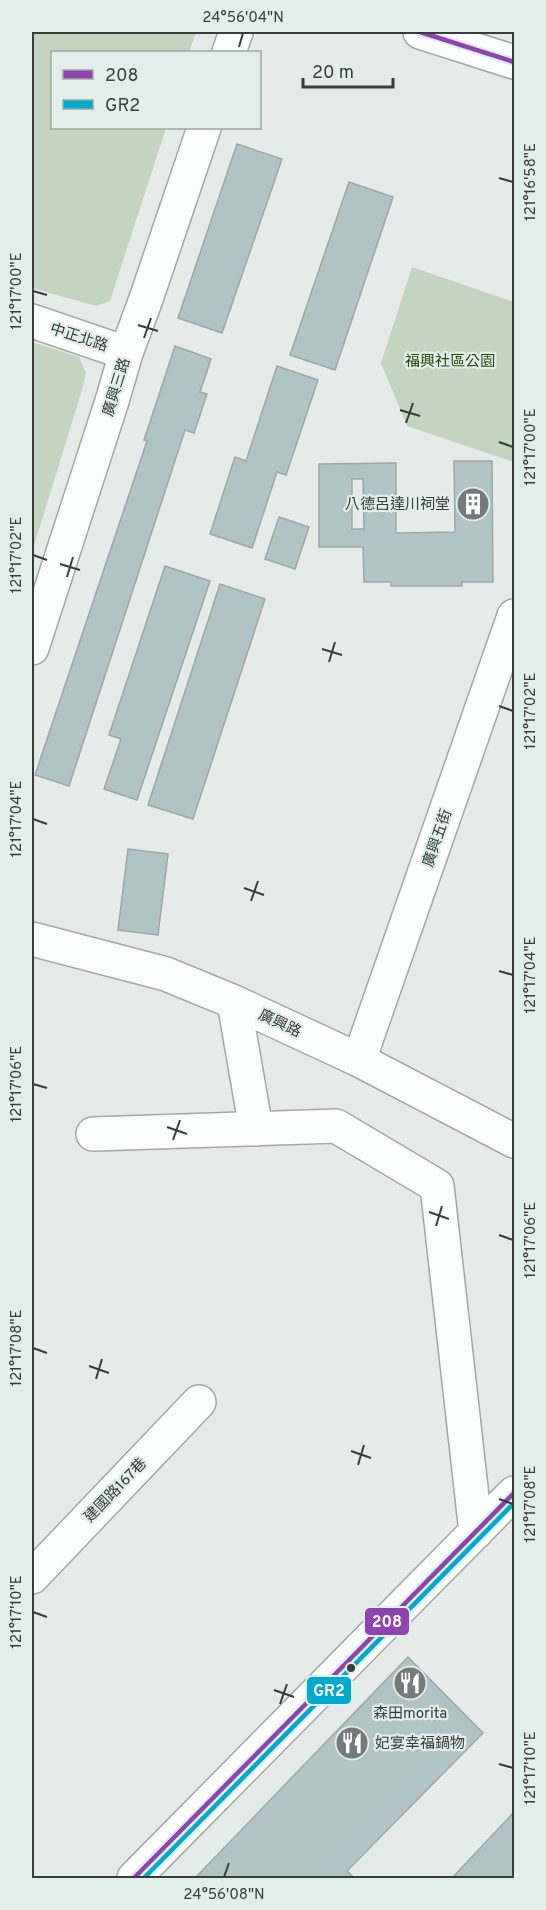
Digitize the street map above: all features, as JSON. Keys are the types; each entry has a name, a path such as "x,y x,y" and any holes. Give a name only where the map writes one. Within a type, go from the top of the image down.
{"street":[{"path":"229,51 236,32"},
{"path":"420,32 514,62"},
{"name":"廣興三路","path":"32,648 126,353 204,129"},
{"name":"中正北路","path":"32,321 126,353"},
{"name":"廣興五街","path":"359,1060 514,616"},
{"name":"廣興路","path":"32,939 166,974 234,1002 359,1060 514,1141"},
{"path":"234,1002 256,1129"},
{"path":"93,1134 336,1126 437,1186 476,1532"},
{"name":"建國路167巷","path":"32,1577 199,1402"},
{"path":"134,1878 513,1496"}],"green space":[{"path":"32,32 196,32 189,51 51,51 51,129 166,129 110,301 96,306 32,288"},
{"name":"福興社區公園","path":"412,267 514,302 514,462 407,426 381,363"},
{"path":"32,342 79,357 86,373 32,552"}],"building":[{"path":"237,144 282,159 222,333 178,318"},
{"path":"349,182 393,197 335,370 290,355"},
{"path":"175,346 211,359 200,392 207,394 194,433 185,430 69,786 35,775 147,441 144,440"},
{"path":"277,366 318,380 286,475 277,472 252,548 210,534 235,457 246,461"},
{"name":"八德呂達川祠堂","path":"454,461 492,461 493,582 462,582 462,586 391,586 391,582 364,582 363,547 319,547 319,464 396,463 396,533 455,532","holes":["352,479 363,479 364,529 352,529"]},
{"path":"279,517 309,527 295,569 265,559"},
{"path":"165,566 210,581 137,800 104,789 121,739 109,735"},
{"path":"220,584 265,599 193,819 148,805"},
{"path":"128,849 168,854 158,935 118,930"},
{"path":"408,1657 483,1733 347,1871 354,1878 195,1878"},
{"path":"514,1812 514,1878 452,1878"}],"transit line":[{"name":"208","path":"420,32 514,62"},
{"name":"208","path":"134,1878 514,1493"},
{"name":"GR2","path":"144,1878 514,1503"}],"place":[{"name":"八德呂達川祠堂","path":"473,504"},
{"name":"森田morita","path":"410,1683"},
{"name":"妃宴幸福鍋物","path":"352,1743"}]}
